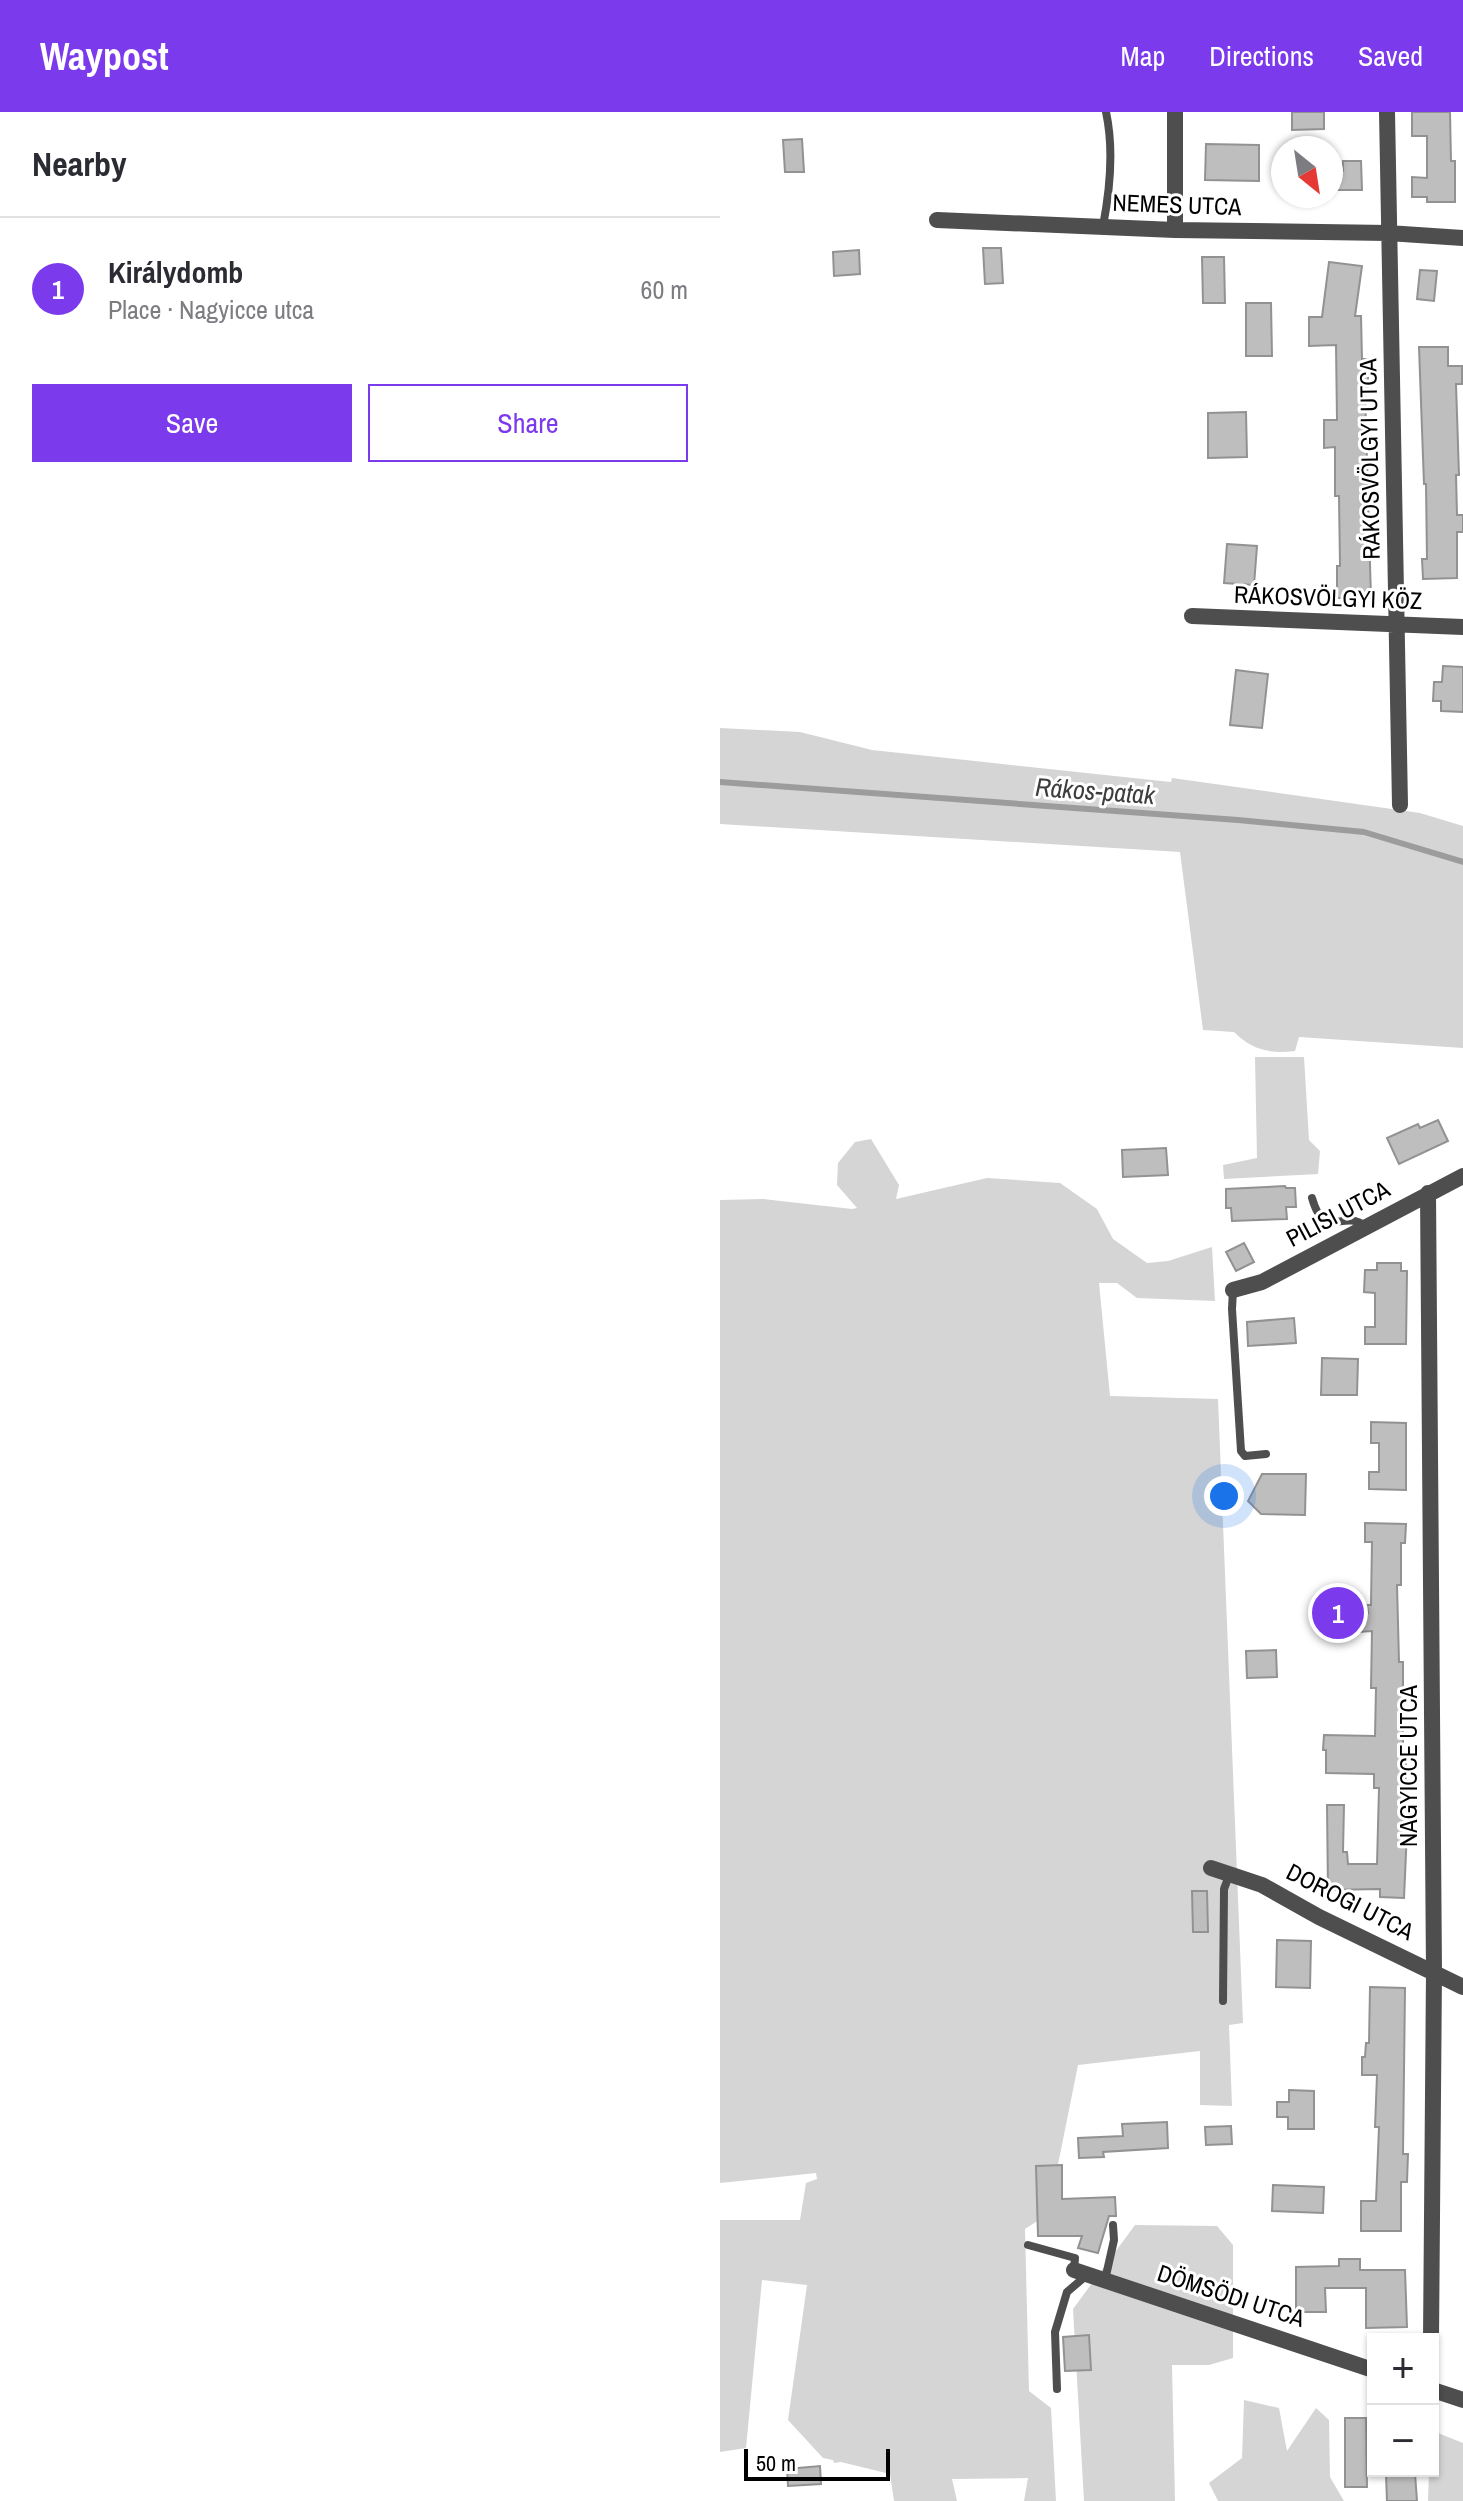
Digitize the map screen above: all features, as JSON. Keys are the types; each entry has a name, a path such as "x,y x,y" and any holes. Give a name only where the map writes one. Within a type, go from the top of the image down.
{"street":[{"path":"1175,112 1175,230"},
{"name":"RÁKOSVÖLGYI UTCA","path":"1387,112 1400,805"},
{"name":"NEMES UTCA","path":"937,220 1175,230 1388,233 1463,238"},
{"name":"RÁKOSVÖLGYI KÖZ","path":"1192,616 1463,627"},
{"name":"PILISI UTCA","path":"1233,1290 1262,1282 1463,1176"},
{"name":"NAGYICCE UTCA","path":"1428,1193 1434,1972 1431,2333"},
{"name":"DOROGI UTCA","path":"1211,1868 1262,1885 1319,1917 1463,1987"},
{"name":"DÖMSÖDI UTCA","path":"1081,2272 1367,2368"},
{"path":"1439,2392 1463,2400"}],"lane":[{"path":"1103,227 1109,193 1109,127 1106,112"},
{"path":"1312,1198 1317,1215 1326,1222 1359,1221 1366,1227"},
{"path":"1233,1290 1241,1451 1245,1456 1266,1454"},
{"path":"1223,2001 1224,1889 1230,1873"},
{"path":"1105,2280 1114,2240 1113,2225"},
{"path":"1028,2245 1075,2258 1081,2272 1067,2292 1055,2332 1057,2389"}],"shaded area":[{"path":"720,728 800,732 872,750 1171,782 1172,778 1420,813 1463,826 1463,1048 1299,1037 1295,1051 1277,1052 1255,1047 1234,1032 1203,1030 1180,852 720,824"},
{"path":"1255,1057 1304,1057 1309,1140 1320,1151 1318,1174 1224,1179 1223,1165 1257,1158"},
{"path":"871,1139 899,1185 896,1199 987,1178 1060,1183 1097,1209 1113,1239 1147,1263 1168,1261 1212,1247 1215,1301 1137,1298 1117,1283 1099,1283 1110,1396 1218,1399 1243,2023 1229,2025 1232,2106 1200,2105 1200,2051 1078,2065 1048,2214 1025,2229 1029,2391 1051,2408 1056,2501 1024,2501 1028,2478 952,2479 957,2501 894,2501 890,2474 823,2458 788,2420 807,2285 762,2280 746,2448 720,2452 720,2220 800,2220 806,2183 817,2179 816,2173 720,2183 720,1200 763,1199 857,1208 837,1185 838,1163 855,1142"},
{"path":"1135,2225 1217,2226 1233,2245 1233,2358 1209,2365 1172,2365 1175,2501 1084,2501 1073,2309"},
{"path":"1244,2400 1279,2408 1287,2451 1316,2408 1329,2420 1330,2477 1344,2501 1218,2501 1209,2483 1242,2458"},
{"path":"1439,2433 1463,2443 1463,2501 1428,2501 1429,2477 1439,2477"}],"building":[{"path":"1292,112 1324,112 1324,129 1292,130"},
{"path":"1412,112 1450,112 1455,202 1427,202 1427,197 1412,197 1412,177 1427,178 1427,136 1412,136"},
{"path":"802,139 804,172 785,172 783,140"},
{"path":"1206,144 1259,145 1259,181 1205,180"},
{"path":"1343,161 1361,161 1362,190 1343,190"},
{"path":"983,248 1001,248 1003,283 985,284"},
{"path":"859,250 860,274 834,276 833,252"},
{"path":"1202,257 1224,257 1225,303 1203,303"},
{"path":"1329,262 1362,266 1355,316 1361,316 1362,359 1368,359 1368,390 1365,391 1371,598 1337,598 1337,566 1340,566 1335,447 1324,448 1324,420 1337,420 1336,345 1309,346 1309,317 1322,317"},
{"path":"1420,270 1437,271 1434,301 1417,299"},
{"path":"1246,303 1271,303 1272,356 1246,356"},
{"path":"1419,347 1448,347 1448,366 1462,366 1462,384 1456,384 1457,515 1463,515 1463,532 1457,532 1457,578 1423,579 1422,559 1427,559 1426,484"},
{"path":"1246,412 1247,457 1208,458 1208,413"},
{"path":"1227,544 1257,546 1254,585 1224,583"},
{"path":"1443,666 1463,667 1463,712 1441,711 1441,701 1433,701 1434,682 1442,682"},
{"path":"1236,670 1268,674 1262,728 1230,725"},
{"path":"1438,1120 1448,1141 1399,1164 1387,1138 1418,1124 1420,1128"},
{"path":"1166,1148 1168,1175 1123,1177 1122,1150"},
{"path":"1295,1188 1296,1207 1286,1207 1287,1219 1232,1221 1231,1208 1226,1208 1226,1189"},
{"path":"1244,1243 1254,1262 1236,1271 1226,1252"},
{"path":"1377,1263 1401,1263 1401,1271 1407,1271 1406,1344 1365,1344 1365,1327 1375,1327 1375,1293 1364,1292 1365,1270 1377,1270"},
{"path":"1294,1318 1296,1343 1248,1346 1247,1322"},
{"path":"1322,1358 1358,1359 1357,1395 1321,1395"},
{"path":"1371,1422 1406,1423 1406,1490 1369,1489 1369,1472 1379,1472 1379,1443 1371,1443"},
{"path":"1262,1474 1306,1474 1305,1515 1261,1514 1248,1501"},
{"path":"1365,1523 1406,1524 1405,1543 1401,1543 1401,1585 1397,1585 1399,1662 1403,1662 1405,1808 1408,1808 1404,1898 1380,1897 1380,1889 1328,1890 1327,1805 1344,1805 1343,1852 1347,1852 1348,1864 1377,1864 1379,1788 1374,1788 1374,1774 1326,1773 1326,1750 1323,1750 1324,1735 1375,1736 1376,1688 1371,1688 1372,1631 1359,1632 1358,1613 1368,1613 1367,1605 1371,1605 1372,1542 1365,1542"},
{"path":"1276,1650 1277,1677 1247,1678 1246,1651"},
{"path":"1192,1891 1207,1891 1208,1932 1193,1932"},
{"path":"1277,1940 1311,1941 1310,1988 1276,1987"},
{"path":"1370,1987 1405,1988 1403,2154 1408,2154 1407,2182 1401,2182 1401,2231 1361,2231 1361,2201 1376,2201 1379,2127 1375,2127 1377,2075 1362,2075 1362,2057 1365,2057 1366,2043 1369,2043"},
{"path":"1289,2090 1314,2091 1314,2129 1288,2129 1288,2117 1277,2117 1277,2102 1289,2102"},
{"path":"1167,2122 1168,2148 1103,2152 1104,2157 1079,2158 1078,2138 1123,2136 1122,2124"},
{"path":"1231,2126 1232,2144 1206,2145 1205,2127"},
{"path":"1062,2165 1062,2199 1115,2197 1116,2216 1109,2216 1098,2253 1078,2248 1082,2236 1038,2236 1036,2166"},
{"path":"1273,2185 1324,2187 1323,2213 1272,2211"},
{"path":"1339,2259 1360,2259 1360,2270 1405,2270 1407,2327 1366,2328 1366,2288 1325,2288 1326,2312 1296,2312 1296,2267 1339,2266"},
{"path":"1089,2335 1091,2370 1065,2371 1063,2337"},
{"path":"1345,2418 1366,2418 1367,2487 1345,2487"},
{"path":"820,2466 821,2484 788,2486 787,2469"},
{"path":"1386,2477 1415,2477 1417,2501 1387,2501"}],"waterway":[{"name":"Rákos-patak","path":"720,782 1364,832 1463,862"}],"place":[{"name":"Királydomb","path":"1338,1613"}]}
